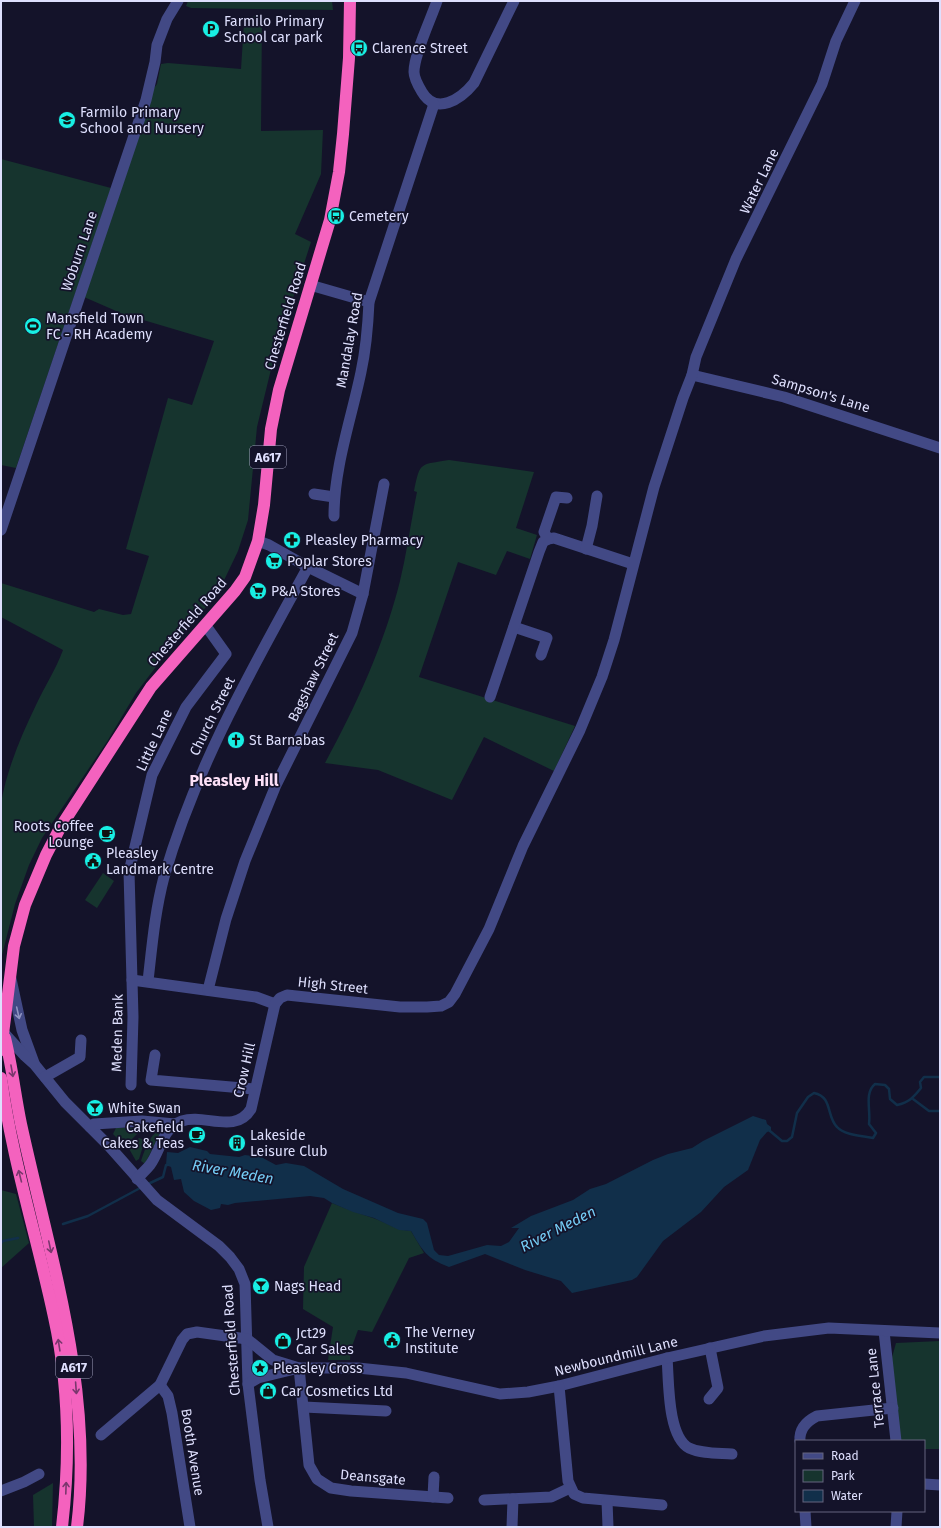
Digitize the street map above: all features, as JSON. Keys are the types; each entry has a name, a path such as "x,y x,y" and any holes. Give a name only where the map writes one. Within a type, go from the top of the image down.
{"highway":[{"name":"Chesterfield Road","path":"4,1033 4,1018 14,946 25,905 46,855 60,828 151,687 226,604 242,582 258,541 264,505 271,429 279,390 330,220 339,172 349,58 350,1"},
{"name":"A617","path":"1,1050 4,1033"},
{"name":"A617","path":"4,1033 21,1123 51,1250 75,1374 80,1443 80,1503 77,1527"},
{"name":"A617","path":"1,1078 10,1135 54,1317 64,1382 66,1492 62,1527"}],"street":[{"name":"Woburn Lane","path":"1,530 146,100 153,72 157,45 166,19 178,1"},
{"path":"437,1 416,59 414,73 426,100 434,104 443,104 458,97 474,83 514,1"},
{"name":"Water Lane","path":"441,1006 449,1002 455,994 466,976 489,929 523,846 580,730 602,677 614,640 654,487 692,375 696,357 736,259 822,84 836,41 855,1"},
{"name":"Mandalay Road","path":"334,516 334,496 345,436 361,371 368,323 369,302 434,104"},
{"path":"310,285 369,302"},
{"name":"Sampson's Lane","path":"692,375 784,397 940,448"},
{"name":"Bagshaw Street","path":"208,990 226,919 245,862 276,785 352,634 364,594 384,484"},
{"path":"314,494 334,496"},
{"path":"586,549 592,526 597,496"},
{"path":"548,539 544,532 556,497 567,498"},
{"path":"490,697 543,542 554,538 633,564"},
{"path":"258,541 269,545 364,594"},
{"name":"Church Street","path":"148,981 153,929 164,878 189,801 223,725 308,566"},
{"name":"Little Lane","path":"132,980 129,872 152,775 186,707 226,654 206,626"},
{"path":"514,627 547,638 541,655"},
{"name":"Chesterfield Road","path":"10,974 22,1030 35,1065"},
{"path":"132,980 256,997 275,1004"},
{"name":"Meden Bank","path":"131,1085 132,980"},
{"name":"High Street","path":"275,1004 280,998 287,996 400,1007 441,1006"},
{"name":"Crow Hill","path":"90,1127 94,1124 142,1121 175,1124 184,1120 237,1122 243,1119 251,1109 254,1089 275,1004"},
{"name":"Chesterfield Road","path":"4,1033 35,1065 65,1102 109,1146 149,1192 170,1211 219,1246 239,1269 245,1284 248,1384 260,1480 268,1527"},
{"path":"45,1077 80,1057 81,1040"},
{"path":"155,1055 151,1080 254,1089"},
{"path":"138,1180 150,1166 166,1132 175,1124"},
{"name":"Newboundmill Lane","path":"248,1384 258,1378 299,1368 358,1368 406,1373 500,1394 528,1392 559,1386 667,1358 764,1336 829,1328 940,1333"},
{"name":"Terrace Lane","path":"884,1331 896,1440"},
{"path":"101,1435 160,1385 182,1340 187,1334 198,1332 247,1339"},
{"name":"Newboundmill Lane","path":"247,1339 273,1360 299,1368"},
{"path":"710,1348 718,1388 710,1399"},
{"path":"667,1358 671,1404 675,1428 679,1439 688,1447 700,1452 732,1454"},
{"name":"Deansgate","path":"299,1368 309,1465 317,1479 324,1485 331,1488 351,1491 448,1498"},
{"name":"Booth Avenue","path":"160,1385 168,1396 172,1414 190,1527"},
{"path":"559,1386 568,1481 574,1494 583,1498 662,1505"},
{"path":"304,1407 373,1415 386,1411"},
{"path":"800,1440 803,1428 809,1420 817,1416 893,1408"},
{"path":"1,1492 39,1474"},
{"path":"433,1496 434,1477"},
{"path":"925,1484 940,1485"},
{"path":"484,1500 551,1497 570,1488"},
{"path":"512,1527 513,1499"},
{"path":"607,1501 608,1527"},
{"path":"805,1512 806,1527"},
{"path":"896,1527 897,1512"}],"green space":[{"path":"188,1 332,1 333,10 191,8 186,6"},
{"path":"257,14 262,16 261,131 323,130 321,174 295,234 311,242 274,357 257,427 248,520 238,551 217,595 178,638 136,693 108,740 42,838 29,865 15,904 1,959 1,803 7,778 20,741 63,650 1,617 1,583 94,612 99,609 123,615 131,614 149,556 126,549 168,398 192,405 214,341 123,314 84,297 151,92 157,84 161,64 168,63 241,69 244,23"},
{"name":"Mansfield Town FC - RH Academy","path":"1,159 111,188 16,468 1,465"},
{"path":"449,460 534,472 516,528 537,535 530,559 507,551 496,575 458,562 419,677 575,726 554,771 484,737 452,800 378,770 325,763 348,720 368,675 386,628 400,581 417,492 414,491 420,469 427,464"},
{"path":"103,873 114,881 97,908 85,900"},
{"path":"116,1128 136,1128 137,1134 126,1145 113,1134"},
{"path":"160,1129 161,1131 145,1164 141,1161 146,1147 153,1135"},
{"path":"139,1138 145,1140 139,1159 136,1161 128,1147"},
{"path":"1,1190 16,1194 29,1243 1,1268"},
{"path":"332,1203 396,1228 411,1231 424,1253 409,1258 372,1332 358,1330 351,1349 350,1360 328,1360 333,1327 303,1309 304,1267"},
{"path":"940,1341 940,1449 925,1449 925,1440 900,1440 891,1361 896,1343"},
{"path":"53,1483 52,1527 34,1527 33,1495"}],"water":[{"path":"753,1116 766,1120 767,1124 771,1127 771,1131 767,1132 760,1140 748,1170 724,1187 701,1212 663,1241 637,1277 632,1280 572,1293 561,1281 525,1270 485,1254 449,1267 441,1264 426,1253 411,1231 399,1230 374,1218 353,1212 324,1198 310,1196 235,1203 228,1205 221,1204 220,1208 211,1210 194,1201 184,1192 181,1179 174,1180 171,1167 166,1165 167,1152 178,1153 190,1147 207,1151 210,1154 239,1157 245,1155 261,1157 276,1165 286,1163 304,1166 343,1189 398,1213 423,1219 427,1223 434,1250 439,1255 448,1256 487,1245 501,1246 509,1242 519,1228 511,1228 531,1216 573,1200 590,1189 606,1184 653,1160 668,1154 692,1148"}],"waterway":[{"name":"River Meden","path":"770,1131 782,1141 787,1141 792,1137 797,1113 808,1097 814,1093 824,1098 831,1118 840,1130 854,1135 873,1138 876,1133 869,1124 869,1097 875,1084 885,1085 889,1089 890,1099 897,1105 908,1101 916,1094 921,1088 920,1082 924,1077 940,1077"},
{"path":"913,1099 929,1111 940,1111"},
{"name":"River Meden","path":"148,1184 163,1177 166,1165 168,1165"},
{"name":"River Meden","path":"63,1224 88,1216 142,1187"},
{"name":"River Meden","path":"1,1243 3,1241 18,1238"}],"place":[{"name":"Farmilo Primary School car park","path":"211,29"},
{"name":"Clarence Street","path":"359,48"},
{"name":"Farmilo Primary School and Nursery","path":"67,120"},
{"name":"Cemetery","path":"336,216"},
{"name":"Mansfield Town FC - RH Academy","path":"33,326"},
{"name":"Pleasley Pharmacy","path":"292,540"},
{"name":"Poplar Stores","path":"274,561"},
{"name":"P&A Stores","path":"258,591"},
{"name":"St Barnabas","path":"236,740"},
{"name":"Roots Coffee Lounge","path":"107,834"},
{"name":"Pleasley Landmark Centre","path":"93,861"},
{"name":"White Swan","path":"95,1108"},
{"name":"Cakefield Cakes & Teas","path":"197,1135"},
{"name":"Lakeside Leisure Club","path":"237,1143"},
{"name":"Nags Head","path":"261,1286"},
{"name":"The Verney Institute","path":"392,1340"},
{"name":"Jct29 Car Sales","path":"283,1341"},
{"name":"Pleasley Cross","path":"260,1368"},
{"name":"Car Cosmetics Ltd","path":"268,1391"}],"district":[{"name":"Pleasley Hill","path":"234,780"}]}
